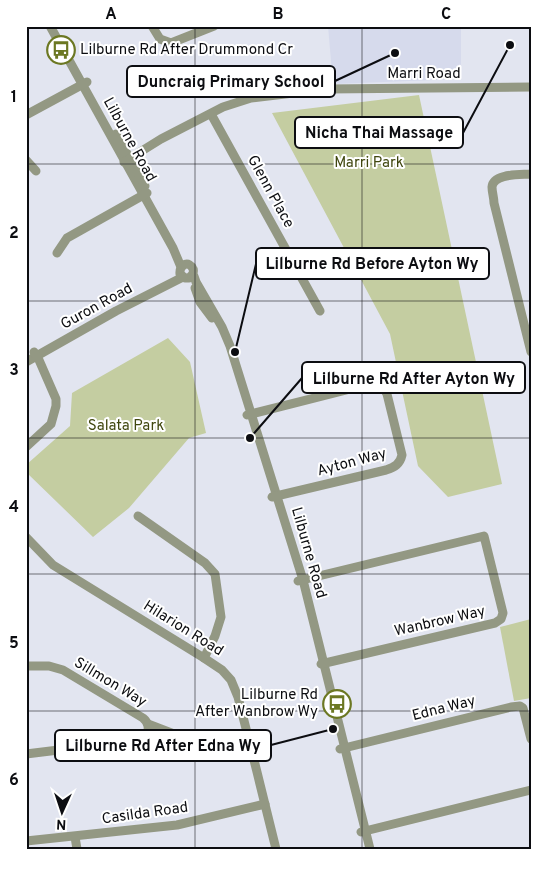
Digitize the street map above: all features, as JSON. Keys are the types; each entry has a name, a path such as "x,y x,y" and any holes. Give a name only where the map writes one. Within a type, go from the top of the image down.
{"street":[{"name":"Lilburne Road","path":"50,26 146,194 185,272 227,338 301,581 363,831 370,849"},
{"name":"Lilburne Road","path":"56,26 84,83"},
{"path":"152,26 160,39 171,43 214,26"},
{"path":"26,115 84,83"},
{"name":"Marri Road","path":"127,160 161,139 223,107 251,98 291,92 337,89 531,87"},
{"name":"Glenn Place","path":"211,114 320,311"},
{"path":"26,160 36,171"},
{"path":"531,174 502,176 495,181 492,187 494,203 531,352"},
{"path":"57,253 67,238 146,194"},
{"name":"Guron Road","path":"26,362 32,355 185,272"},
{"path":"26,447 51,424 56,406 56,399 48,379 32,355"},
{"name":"Ayton Way","path":"249,414 366,385 379,385 384,389 390,400 402,455 398,465 386,470 275,497"},
{"path":"138,516 205,563 215,574 221,617 216,636 204,658"},
{"name":"Wanbrow Way","path":"301,581 484,536 503,613 501,619 495,623 322,664"},
{"name":"Hilarion Road","path":"26,537 53,566 204,658 222,670 231,680 238,697 276,849"},
{"name":"Sillmon Way","path":"26,666 49,666 63,670 143,718 148,724 176,736 176,742 172,745 144,739 26,754"},
{"name":"Edna Way","path":"342,748 520,706 523,708 531,739"},
{"name":"Sillmon Way","path":"144,739 148,732 148,724"},
{"path":"363,831 531,790"},
{"name":"Casilda Road","path":"26,841 177,825 265,804"},
{"name":"Lilburne Road","path":"363,831 364,849"},
{"path":"75,837 77,849"}],"shaded area":[{"path":"328,26 461,26 461,79 333,84"}],"green space":[{"name":"Marri Park","path":"419,95 502,484 448,497 418,466 390,334 272,113"},
{"name":"Salata Park","path":"168,338 190,362 206,433 189,438 129,508 93,537 26,472 26,465 70,426 72,393"},
{"path":"531,619 531,698 514,701 500,627"}],"place":[{"name":"Nicha Thai Massage","path":"510,45"},
{"name":"Lilburne Rd After Drummond Cr","path":"61,50"},
{"name":"Duncraig Primary School","path":"395,53"},
{"name":"Lilburne Rd Before Ayton Wy","path":"235,352"},
{"name":"Lilburne Rd After Ayton Wy","path":"250,438"},
{"name":"Lilburne Rd After Wanbrow Wy","path":"337,704"},
{"name":"Lilburne Rd After Edna Wy","path":"333,729"}]}
